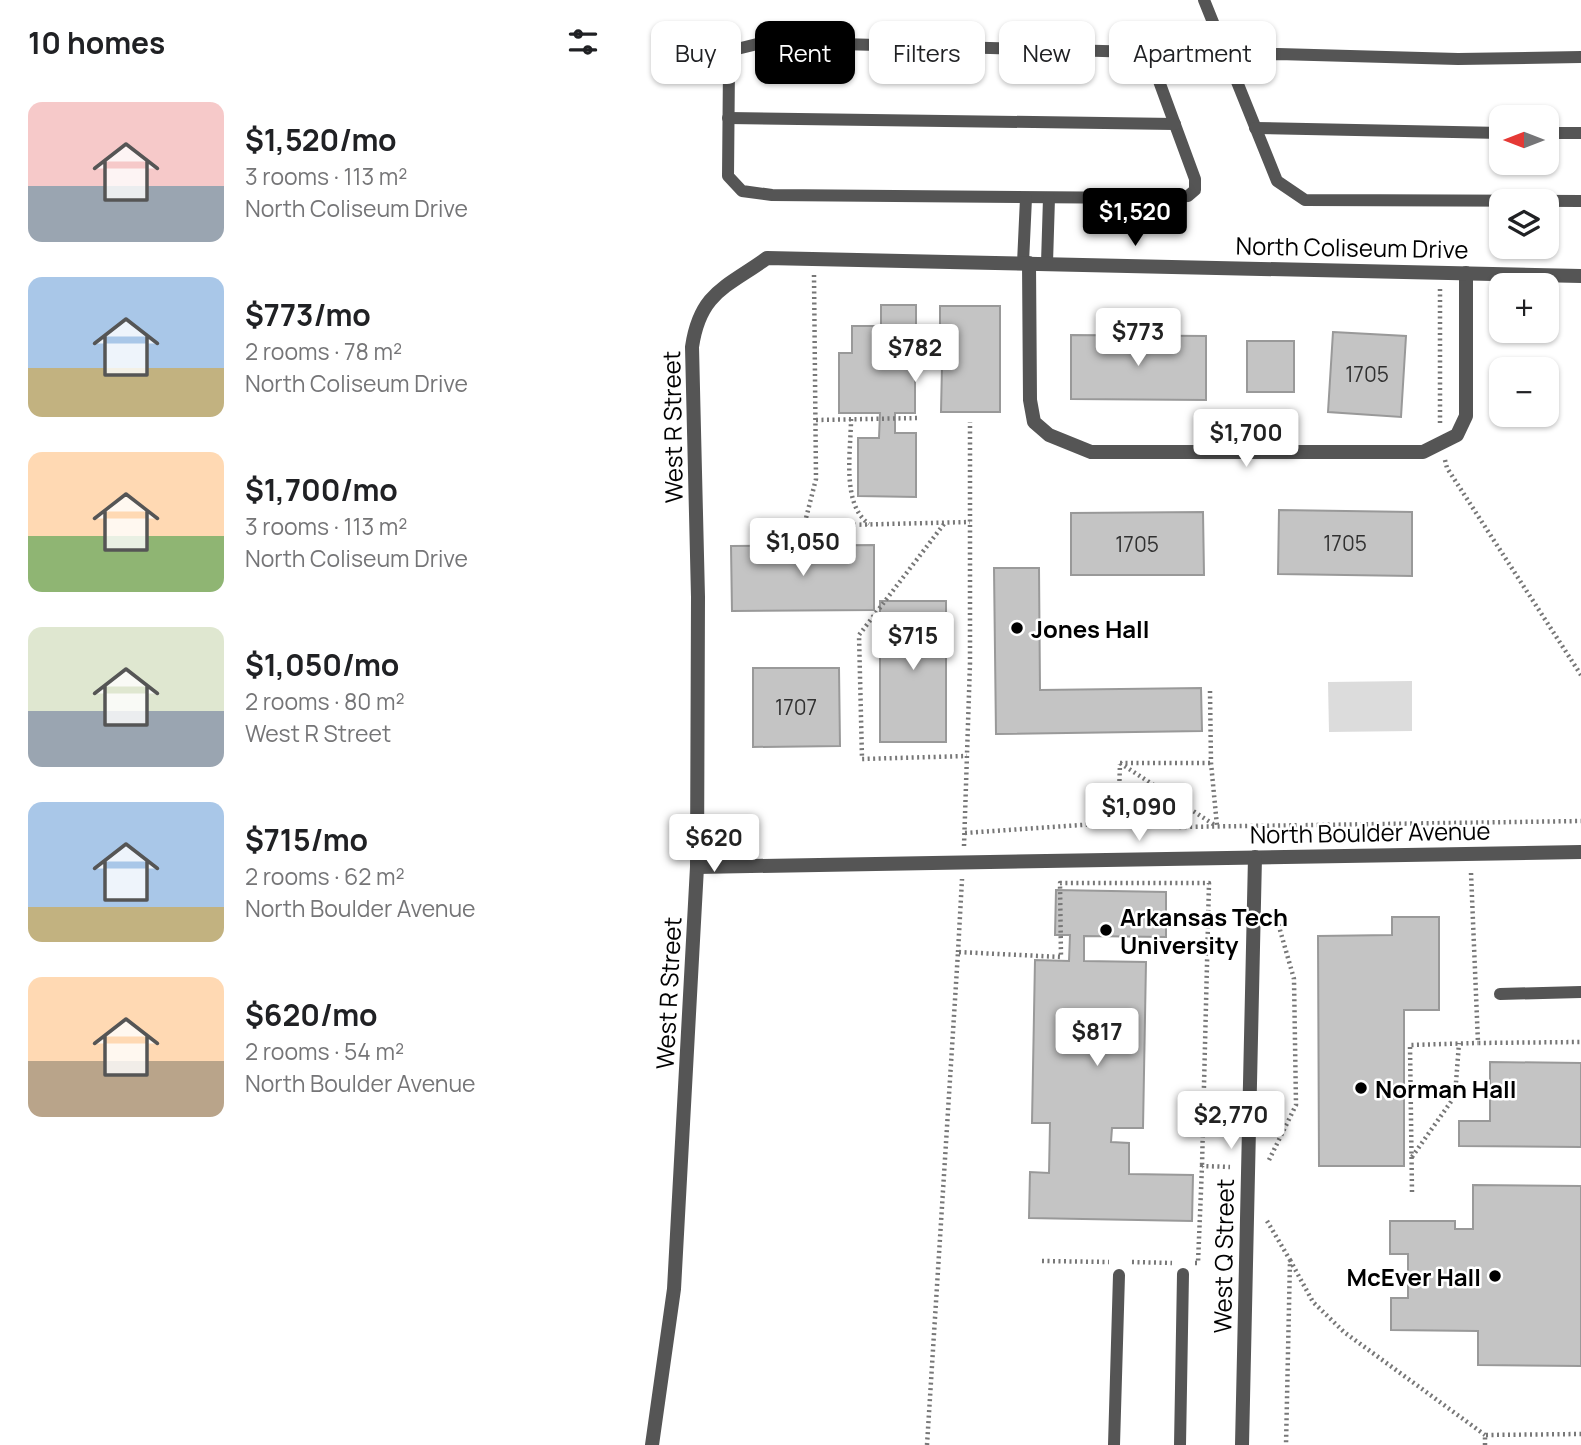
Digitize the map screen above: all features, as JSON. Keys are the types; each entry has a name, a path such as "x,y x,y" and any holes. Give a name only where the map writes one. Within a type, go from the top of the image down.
{"street":[{"name":"North Coliseum Drive","path":"713,294 767,258 1581,276"},
{"path":"1026,263 1030,400 1034,422 1049,435 1091,452 1423,452 1440,444 1457,435 1466,416 1466,273"},
{"name":"West R Street","path":"652,1445 674,1289 697,867 698,597 692,347 694,329 713,294"},
{"name":"North Boulder Avenue","path":"697,867 1581,852"},
{"name":"West Q Street","path":"1242,1445 1255,858"}],"lane":[{"path":"1204,0 1212,21"},
{"path":"765,42 1141,52 1156,72 1195,179 1195,190 1188,196 1049,198 772,195 742,191 728,176 728,118 729,65 737,49 765,42"},
{"path":"1276,54 1458,59 1581,57"},
{"path":"1237,84 1277,181 1305,200 1581,201"},
{"path":"728,118 1175,124"},
{"path":"1255,128 1489,133"},
{"path":"1559,133 1581,133"},
{"path":"1026,198 1026,263"},
{"path":"1047,263 1049,198"},
{"path":"1500,994 1581,992"},
{"path":"1180,1445 1183,1274"},
{"path":"1114,1445 1119,1275"}],"path":[{"path":"814,259 816,479 804,526 970,522"},
{"path":"1440,272 1440,444 1447,468 1581,675"},
{"path":"816,421 918,418"},
{"path":"851,419 852,498 857,515 870,525"},
{"path":"927,1445 965,833 970,422"},
{"path":"945,523 859,635 862,760 967,756"},
{"path":"1210,691 1211,763 1217,826"},
{"path":"1120,763 1211,763"},
{"path":"1118,825 1120,763"},
{"path":"1120,763 1217,826"},
{"path":"965,833 1118,825 1277,826 1581,821"},
{"path":"1469,823 1478,1043"},
{"path":"1275,857 1277,826"},
{"path":"958,952 1061,957 1060,883 1209,883 1198,1263 1042,1261"},
{"path":"1267,1165 1296,1105 1294,979 1272,903"},
{"path":"1412,1192 1410,1045 1581,1042"},
{"path":"1412,1158 1455,1096 1459,1043"},
{"path":"1202,1166 1234,1167 1314,1303 1344,1332 1485,1435 1581,1434"},
{"path":"1266,1206 1266,1220"},
{"path":"1286,1445 1290,1260"},
{"path":"1485,1435 1485,1445"}],"shaded area":[{"path":"1412,681 1412,731 1329,732 1328,682"}],"building":[{"path":"881,305 916,305 916,351 940,351 940,306 1000,306 1000,412 941,412 942,366 915,366 915,413 895,413 895,433 916,433 916,497 858,496 858,438 879,438 880,413 839,413 839,353 852,353 852,326 881,326"},
{"path":"1333,332 1406,336 1401,417 1328,412"},
{"path":"1071,335 1206,336 1206,400 1071,399"},
{"path":"1247,341 1294,341 1294,392 1247,392"},
{"path":"1279,510 1412,512 1412,576 1278,574"},
{"path":"1203,512 1204,575 1071,575 1071,513"},
{"path":"874,545 874,610 732,611 731,546"},
{"name":"Jones Hall","path":"994,568 1039,568 1040,690 1201,688 1202,731 996,734"},
{"path":"880,601 946,601 946,742 880,742"},
{"path":"753,668 839,668 840,746 753,747"},
{"path":"1056,890 1166,892 1166,937 1084,936 1084,961 1146,962 1143,1128 1112,1128 1111,1142 1129,1143 1129,1174 1193,1175 1192,1221 1029,1218 1030,1172 1049,1173 1050,1123 1032,1123 1035,960 1069,961 1070,935 1055,935"},
{"name":"Norman Hall","path":"1392,917 1439,917 1439,1010 1404,1010 1404,1166 1319,1166 1318,936 1392,935"},
{"path":"1490,1062 1581,1063 1581,1147 1459,1146 1459,1121 1490,1121"},
{"name":"McEver Hall","path":"1473,1185 1581,1186 1581,1366 1478,1365 1478,1331 1391,1330 1391,1298 1408,1298 1408,1254 1390,1254 1390,1221 1455,1221 1455,1229 1473,1229"}],"place":[{"name":"Jones Hall","path":"1017,628"},
{"name":"Arkansas Tech University","path":"1106,930"},
{"name":"Norman Hall","path":"1361,1088"},
{"name":"McEver Hall","path":"1495,1276"}]}
